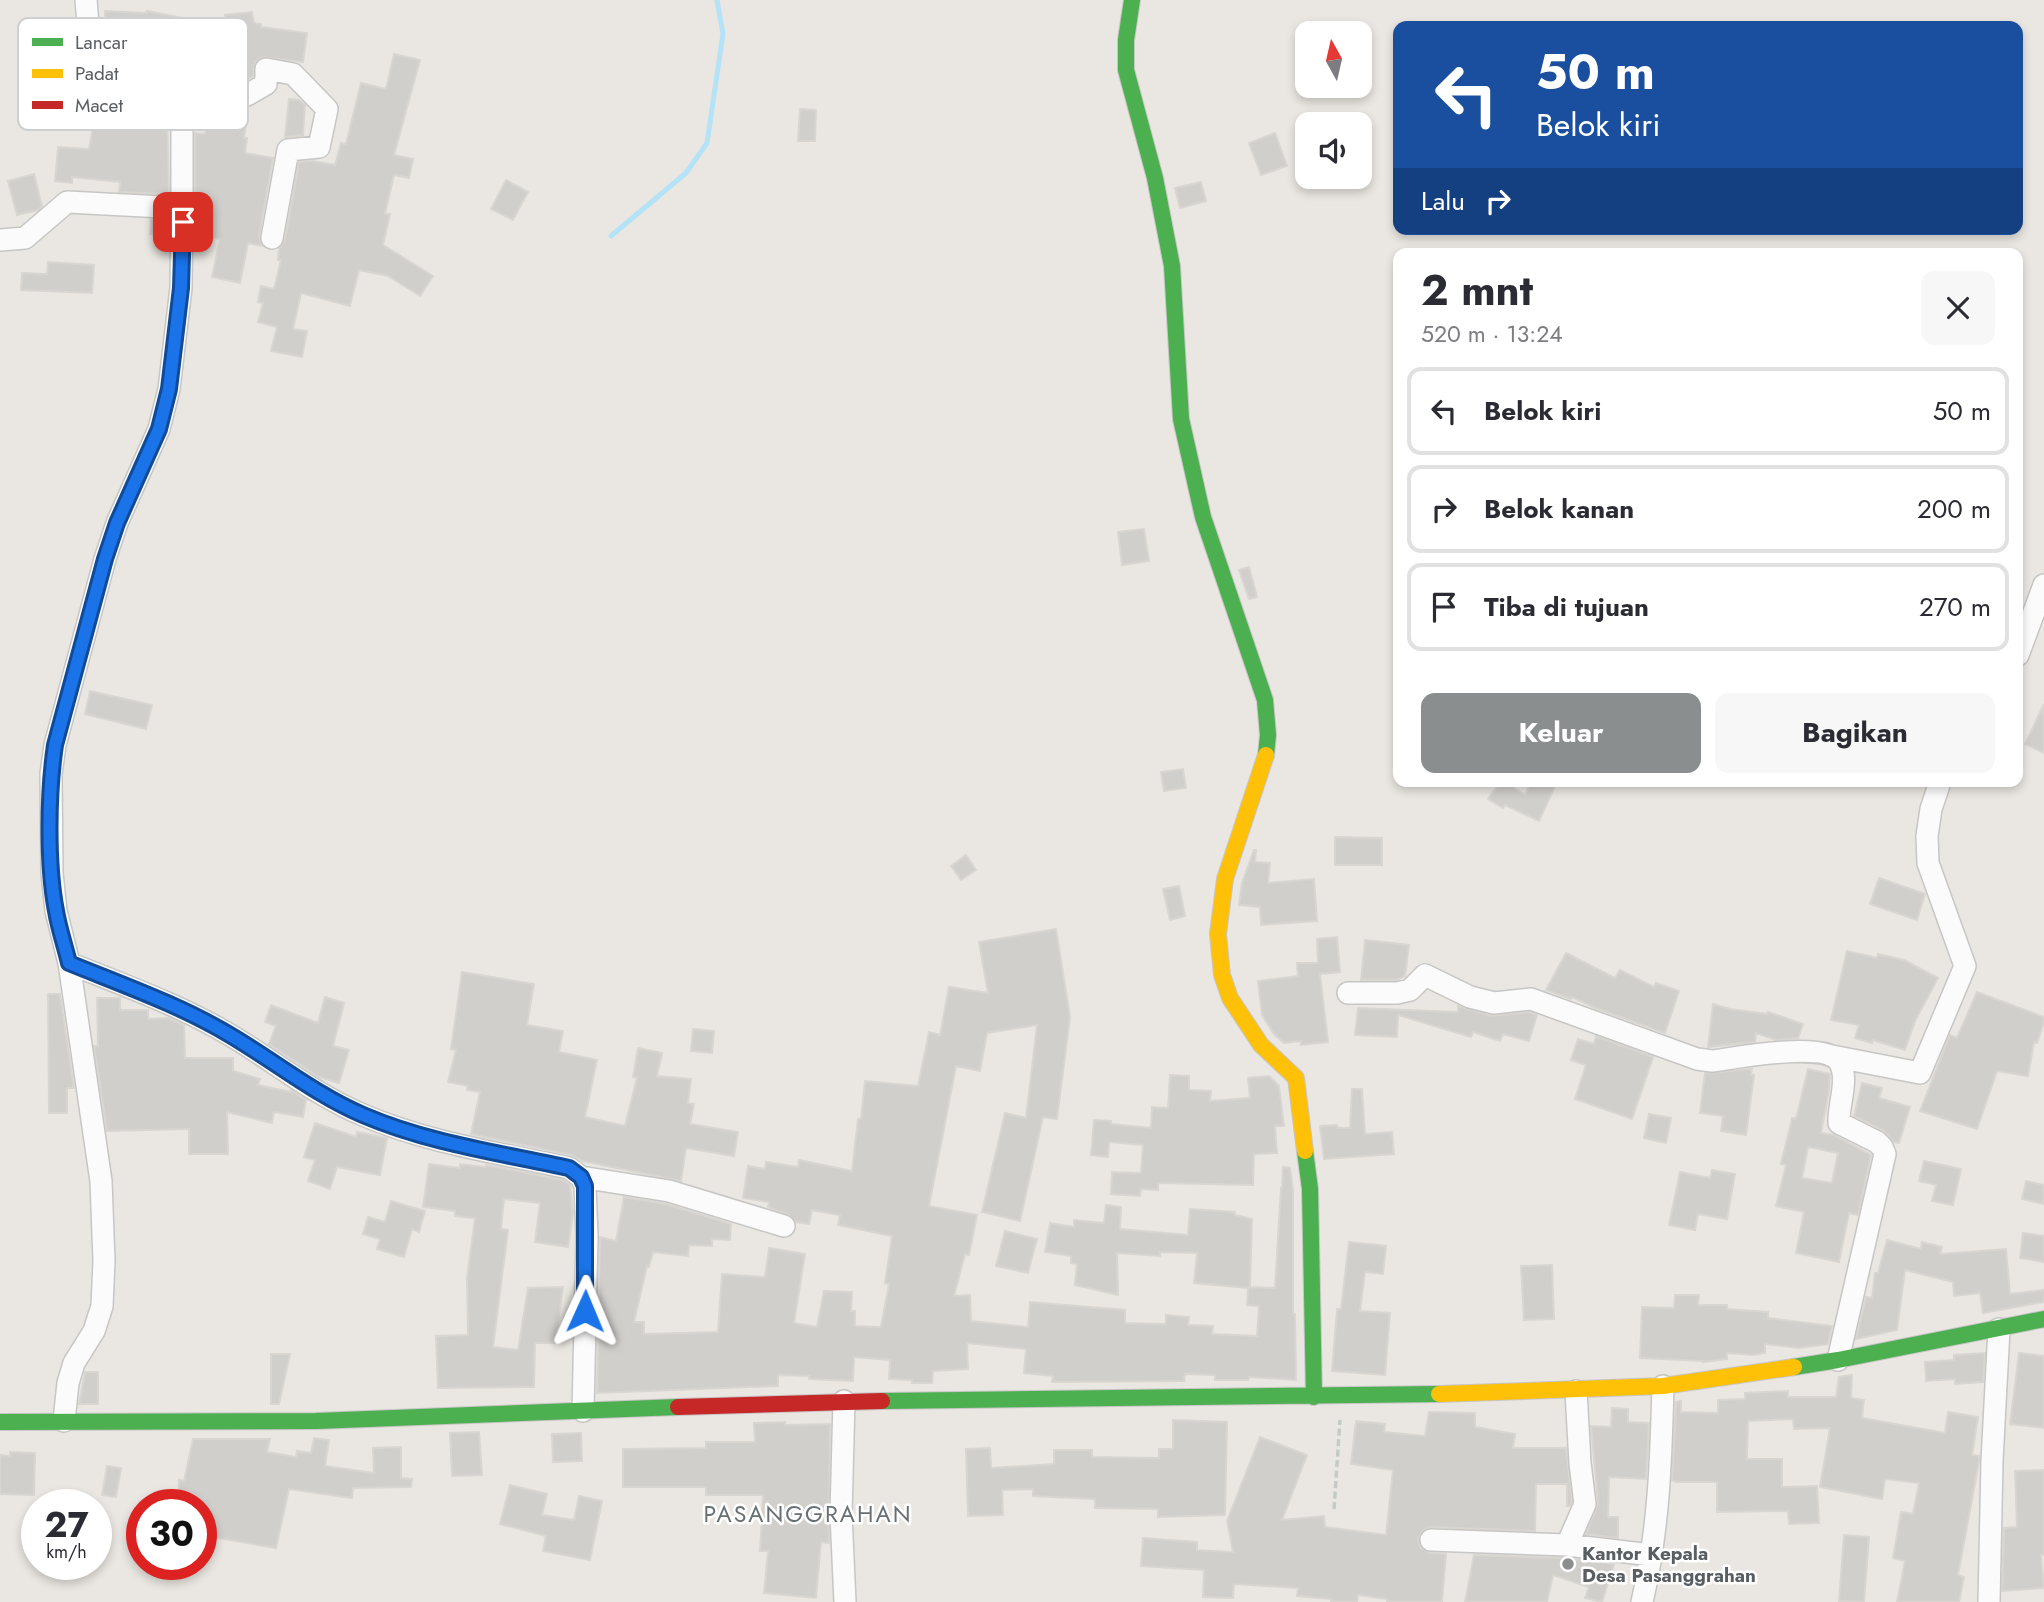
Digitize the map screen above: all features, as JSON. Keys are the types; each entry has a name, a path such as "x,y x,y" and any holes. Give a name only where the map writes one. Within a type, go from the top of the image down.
{"street":[{"path":"86,0 87,18"},
{"path":"1132,0 1126,40 1126,70 1155,178 1172,266 1181,419 1203,517 1265,700 1268,735 1266,761 1225,878 1218,934 1222,975 1230,998 1261,1045 1292,1072 1296,1079 1310,1189 1314,1397"},
{"path":"248,94 266,84 266,69 293,74 327,109 319,148 288,150 272,238"},
{"path":"64,1421 68,1383 74,1363 94,1331 102,1306 104,1261 101,1181 69,963 56,911 52,873 51,774 55,745 105,559 121,513 159,429 169,389 181,288 182,130"},
{"path":"0,240 25,238 67,202 183,208"},
{"path":"2023,642 2044,585"},
{"path":"1348,993 1397,993 1410,990 1425,975 1470,997 1494,1003 1531,999 1697,1059 1712,1061 1808,1051 1920,1073 1965,966 1928,863 1927,836 1931,809 1938,787"},
{"path":"69,963 188,1012 229,1034 324,1094 394,1128 569,1168 581,1177 669,1191 784,1226"},
{"path":"1832,1056 1840,1063 1843,1077 1839,1123 1877,1142 1885,1154 1838,1360"},
{"path":"581,1177 585,1186 587,1236 583,1411"},
{"path":"0,1422 316,1421 844,1401 1314,1397 1576,1391 1663,1386 1838,1360 2044,1319"},
{"path":"1989,1602 1992,1461 1999,1329"},
{"path":"1642,1602 1661,1488 1663,1386"},
{"path":"1567,1545 1585,1504 1576,1391"},
{"path":"844,1401 841,1514 845,1602"},
{"path":"1432,1540 1567,1545 1651,1555"}],"path":[{"path":"1334,1509 1341,1396"}],"building":[{"path":"105,11 147,11 183,18 105,18"},
{"path":"252,12 254,23 261,24 261,27 307,33 303,62 262,57 255,62 253,76 248,79 248,18 225,18 225,15"},
{"path":"394,54 420,60 394,155 413,159 409,178 394,175 385,214 390,214 383,245 433,276 420,296 388,276 359,270 350,306 301,293 293,329 307,331 302,357 271,351 277,327 258,322 263,303 258,302 261,286 274,289 281,260 278,260 279,249 285,240 299,162 335,165 341,143 346,144 361,83 386,89"},
{"path":"289,99 299,100 305,105 303,135 285,137"},
{"path":"800,109 816,110 815,141 798,141"},
{"path":"92,130 167,130 169,194 119,192 120,182 72,177 72,183 55,181 58,147 89,149"},
{"path":"205,130 245,130 245,153 273,158 259,236 262,246 248,243 240,283 212,277 220,239 203,236 208,204 195,203 195,133 205,134"},
{"path":"1275,133 1287,166 1261,175 1249,143"},
{"path":"34,174 42,206 38,210 17,215 8,181"},
{"path":"506,180 528,192 513,220 491,209"},
{"path":"1201,182 1206,201 1180,208 1175,188"},
{"path":"151,220 169,220 168,241 159,240 159,235 150,234"},
{"path":"48,262 94,265 92,293 21,290 22,273 47,274"},
{"path":"1144,529 1149,561 1122,565 1118,532"},
{"path":"1249,567 1257,597 1249,599 1239,570"},
{"path":"90,691 152,705 146,729 85,714"},
{"path":"2044,704 2044,753 2025,744"},
{"path":"1183,769 1186,788 1164,791 1161,772"},
{"path":"1496,787 1513,787 1525,795 1529,787 1555,787 1539,821 1505,805 1503,808 1488,799"},
{"path":"1335,837 1382,838 1382,865 1335,865"},
{"path":"1254,850 1255,862 1270,863 1268,883 1314,879 1317,921 1261,925 1260,907 1239,905 1242,883"},
{"path":"966,855 976,870 961,880 951,866"},
{"path":"1879,878 1925,894 1917,920 1870,904"},
{"path":"1179,886 1185,916 1170,920 1163,889"},
{"path":"1056,929 1070,1017 1057,1119 1043,1117 1020,1221 982,1212 1005,1113 1026,1118 1037,1025 987,1033 980,1071 956,1066 929,1206 977,1215 969,1255 965,1254 954,1296 970,1295 971,1321 1028,1327 1030,1302 1125,1310 1125,1323 1166,1324 1166,1315 1189,1317 1188,1325 1213,1326 1212,1334 1257,1336 1259,1306 1247,1305 1248,1288 1194,1283 1197,1253 1160,1252 1160,1256 1117,1253 1118,1295 1075,1285 1077,1264 1071,1263 1071,1256 1045,1252 1050,1223 1074,1227 1074,1220 1104,1223 1106,1205 1121,1207 1120,1229 1188,1235 1190,1209 1235,1212 1235,1215 1252,1219 1250,1287 1275,1288 1283,1167 1290,1168 1293,1190 1296,1380 1249,1377 1248,1380 1215,1380 1215,1375 1185,1374 1184,1381 1052,1382 1053,1376 1024,1373 1026,1349 967,1343 968,1369 933,1371 932,1383 889,1379 890,1360 854,1357 853,1381 778,1375 778,1386 597,1393 600,1237 616,1241 624,1197 666,1204 731,1224 730,1240 712,1239 712,1246 689,1245 688,1256 653,1252 649,1267 647,1266 634,1322 644,1322 644,1334 718,1332 722,1274 765,1277 769,1248 805,1254 794,1323 817,1327 824,1291 852,1292 851,1311 855,1311 855,1326 881,1327 889,1284 885,1283 892,1236 838,1225 840,1215 812,1210 809,1224 796,1222 788,1214 768,1207 769,1202 743,1198 748,1166 765,1169 766,1162 798,1167 799,1160 852,1171 865,1081 918,1086 929,1032 940,1035 949,987 988,993 979,942"},
{"path":"1337,937 1340,972 1320,974 1328,1042 1301,1045 1301,1041 1284,1043 1274,1034 1262,1015 1258,981 1298,976 1297,963 1318,963 1317,939"},
{"path":"1365,940 1409,945 1405,976 1396,980 1361,980"},
{"path":"1847,951 1877,958 1878,954 1904,960 1938,978 1915,1021 1905,1050 1873,1040 1872,1043 1855,1038 1859,1025 1831,1020"},
{"path":"1566,953 1615,978 1620,970 1654,987 1656,983 1679,991 1665,1033 1572,997 1571,999 1546,990"},
{"path":"462,972 534,984 527,1025 563,1031 559,1052 597,1060 585,1117 625,1126 637,1078 633,1077 638,1048 662,1053 657,1076 691,1079 688,1103 694,1104 690,1124 738,1132 734,1156 686,1148 681,1181 582,1161 572,1155 471,1134 480,1092 467,1090 468,1086 448,1082 456,1050 451,1049"},
{"path":"1977,992 2044,1017 2044,1022 2037,1043 2034,1042 2028,1076 1997,1071 1977,1129 1920,1111 1950,1035 1957,1038"},
{"path":"48,994 60,994 74,1088 67,1088 67,1113 49,1113"},
{"path":"325,997 344,1003 333,1046 349,1050 339,1083 319,1077 269,1044 276,1026 265,1022 271,1005 318,1023"},
{"path":"97,998 120,998 120,1010 148,1010 148,1019 169,1018 184,1025 185,1058 233,1058 233,1071 260,1079 258,1085 291,1090 306,1100 303,1117 274,1112 272,1123 227,1112 228,1154 189,1154 189,1129 107,1131 94,1046 98,1046"},
{"path":"1713,1004 1730,1009 1768,1012 1803,1024 1798,1038 1776,1040 1756,1033 1755,1042 1708,1047"},
{"path":"1458,1006 1491,1016 1529,1012 1537,1015 1529,1041 1503,1034 1500,1041 1473,1032 1471,1037 1398,1015 1397,1037 1355,1035 1358,1008 1458,1012"},
{"path":"693,1029 714,1031 712,1053 691,1051"},
{"path":"1596,1036 1653,1057 1632,1119 1575,1099 1586,1065 1571,1060 1578,1039 1594,1044"},
{"path":"1752,1069 1751,1075 1754,1075 1746,1135 1721,1131 1723,1116 1700,1113 1705,1073"},
{"path":"1808,1069 1830,1074 1821,1133 1834,1135 1871,1155 1858,1215 1849,1213 1839,1262 1796,1253 1804,1212 1776,1206 1786,1165 1781,1164 1792,1118 1796,1119","holes":["1808,1147 1838,1153 1832,1183 1802,1178"]},
{"path":"1170,1075 1189,1076 1189,1090 1211,1091 1210,1101 1250,1098 1248,1078 1269,1076 1279,1086 1284,1126 1275,1126 1277,1153 1254,1154 1253,1185 1158,1183 1158,1190 1141,1189 1140,1196 1111,1194 1112,1172 1141,1173 1143,1145 1109,1142 1108,1157 1091,1155 1094,1120 1151,1128 1152,1107 1168,1108"},
{"path":"1862,1083 1882,1088 1879,1098 1910,1107 1899,1143 1894,1142 1883,1130 1854,1116"},
{"path":"1352,1089 1362,1089 1365,1134 1392,1132 1394,1154 1324,1159 1320,1126 1337,1125 1338,1128 1350,1128"},
{"path":"1649,1114 1671,1118 1666,1143 1644,1138"},
{"path":"315,1123 356,1137 357,1132 387,1138 380,1175 337,1167 330,1189 308,1181 315,1160 304,1157"},
{"path":"1924,1161 1961,1169 1953,1205 1932,1201 1936,1185 1919,1181"},
{"path":"429,1164 460,1168 460,1164 486,1165 563,1180 570,1185 573,1213 568,1247 535,1242 540,1203 504,1199 501,1229 508,1230 493,1347 518,1350 528,1288 563,1287 555,1343 535,1343 534,1387 438,1388 436,1336 468,1335 467,1278 475,1218 455,1216 455,1211 423,1207"},
{"path":"1712,1170 1735,1174 1727,1219 1698,1214 1695,1230 1669,1225 1680,1172 1710,1178"},
{"path":"2026,1181 2044,1185 2044,1204 2022,1199"},
{"path":"391,1201 425,1211 419,1232 412,1229 404,1257 377,1249 380,1239 363,1234 368,1217 385,1222"},
{"path":"1005,1231 1037,1239 1028,1273 996,1266"},
{"path":"2023,1233 2044,1236 2044,1262 2020,1258"},
{"path":"1887,1240 1921,1249 1922,1242 1942,1247 1940,1254 2006,1249 2010,1294 2044,1290 2044,1302 1983,1313 1980,1293 1954,1296 1953,1282 1905,1270 1897,1330 1856,1339 1866,1297 1872,1298 1875,1273 1878,1273"},
{"path":"1349,1242 1386,1246 1383,1274 1365,1272 1360,1311 1390,1313 1385,1375 1332,1371 1337,1309 1341,1309"},
{"path":"1552,1265 1554,1319 1524,1320 1521,1266"},
{"path":"1675,1295 1699,1295 1698,1305 1727,1305 1727,1309 1768,1312 1768,1318 1832,1326 1828,1344 1799,1348 1765,1344 1765,1353 1727,1353 1727,1359 1703,1362 1640,1358 1642,1307 1674,1308"},
{"path":"1985,1353 1983,1382 1955,1384 1955,1379 1926,1381 1925,1362 1954,1360 1954,1355"},
{"path":"2019,1353 2044,1356 2044,1428 2010,1424"},
{"path":"271,1354 290,1354 279,1404 271,1404"},
{"path":"85,1372 98,1372 98,1404 79,1404"},
{"path":"1852,1375 1851,1398 1864,1400 1862,1418 1945,1433 1948,1412 1978,1417 1972,1455 1979,1456 1979,1462 1958,1575 1964,1577 1959,1602 1897,1602 1905,1561 1893,1558 1901,1512 1913,1514 1919,1483 1885,1479 1882,1499 1820,1487 1830,1428 1794,1429 1793,1419 1748,1421 1747,1459 1782,1459 1782,1487 1817,1486 1819,1523 1789,1524 1788,1511 1717,1512 1717,1482 1672,1480 1676,1402 1681,1401 1681,1412 1718,1413 1718,1400 1745,1399 1745,1393 1788,1391 1788,1397 1836,1397 1839,1377"},
{"path":"1612,1408 1628,1409 1628,1422 1649,1423 1646,1479 1609,1477 1608,1517 1618,1517 1618,1538 1586,1534 1598,1503 1591,1426 1611,1427"},
{"path":"1429,1412 1475,1413 1475,1427 1515,1434 1513,1448 1566,1448 1572,1502 1567,1506 1567,1484 1536,1484 1535,1531 1431,1527 1424,1529 1418,1539 1420,1547 1430,1553 1446,1554 1442,1602 1387,1602 1387,1599 1358,1595 1357,1602 1331,1602 1331,1599 1297,1596 1298,1588 1234,1584 1233,1598 1203,1597 1204,1570 1141,1566 1143,1538 1197,1542 1197,1550 1233,1552 1227,1521 1260,1437 1307,1455 1282,1520 1324,1516 1325,1527 1386,1535 1393,1470 1351,1464 1356,1421 1385,1424 1384,1432 1425,1436"},
{"path":"1173,1420 1227,1422 1225,1515 1158,1517 1158,1509 1095,1508 1095,1499 1033,1496 1033,1489 1002,1490 1003,1515 968,1516 966,1449 990,1448 991,1468 1054,1464 1054,1450 1092,1450 1092,1457 1159,1458 1159,1449 1173,1449"},
{"path":"785,1422 785,1425 830,1424 829,1543 821,1542 816,1598 764,1593 768,1551 760,1551 763,1495 706,1495 706,1487 623,1487 623,1449 706,1448 706,1442 755,1442 754,1423"},
{"path":"479,1432 482,1475 452,1476 450,1433"},
{"path":"581,1433 582,1461 553,1462 552,1434"},
{"path":"314,1438 329,1440 325,1466 374,1473 373,1448 401,1447 401,1478 412,1479 411,1487 353,1488 352,1498 289,1489 276,1548 217,1538 217,1489 179,1489 179,1480 184,1481 193,1439 270,1439 267,1452 296,1457 297,1451 311,1453"},
{"path":"10,1452 35,1453 34,1489 21,1489 21,1495 0,1494 0,1455 10,1456"},
{"path":"107,1466 121,1468 116,1497 112,1496 112,1489 103,1489"},
{"path":"2044,1470 2044,1555 2041,1555 2044,1588 2002,1591 2004,1528 2017,1527 2015,1471"},
{"path":"510,1485 547,1494 542,1515 574,1520 579,1496 602,1501 590,1560 543,1551 546,1536 500,1524"},
{"path":"1844,1535 1869,1537 1864,1602 1839,1601"},
{"path":"1474,1555 1566,1558 1614,1564 1602,1602 1585,1598 1589,1587 1553,1575 1547,1602 1465,1602"}],"waterway":[{"path":"611,236 686,173 707,143 723,34 717,0"}],"traffic: fast":[{"path":"1132,0 1126,40 1126,70 1155,178 1172,266 1181,419 1203,517 1265,700 1268,735 1266,755"},
{"path":"1305,1151 1310,1189 1314,1397"},
{"path":"1794,1367 2044,1319"},
{"path":"882,1401 1439,1394"},
{"path":"0,1422 316,1421 678,1407"}],"traffic: slow":[{"path":"1266,755 1225,879 1218,934 1222,975 1230,998 1261,1045 1296,1078 1305,1151"},
{"path":"1439,1394 1663,1386 1794,1367"}],"traffic: jam":[{"path":"678,1407 882,1401"}],"place":[{"name":"Kantor Kepala Desa Pasanggrahan","path":"1568,1564"}],"district":[{"name":"PASANGGRAHAN","path":"808,1514"}],"route":[{"path":"183,222 181,288 169,389 159,429 129,494 105,559 55,745 51,774 52,873 56,911 69,963 188,1012 229,1034 324,1094 376,1121 441,1140 575,1171 585,1186 585,1311"}]}
